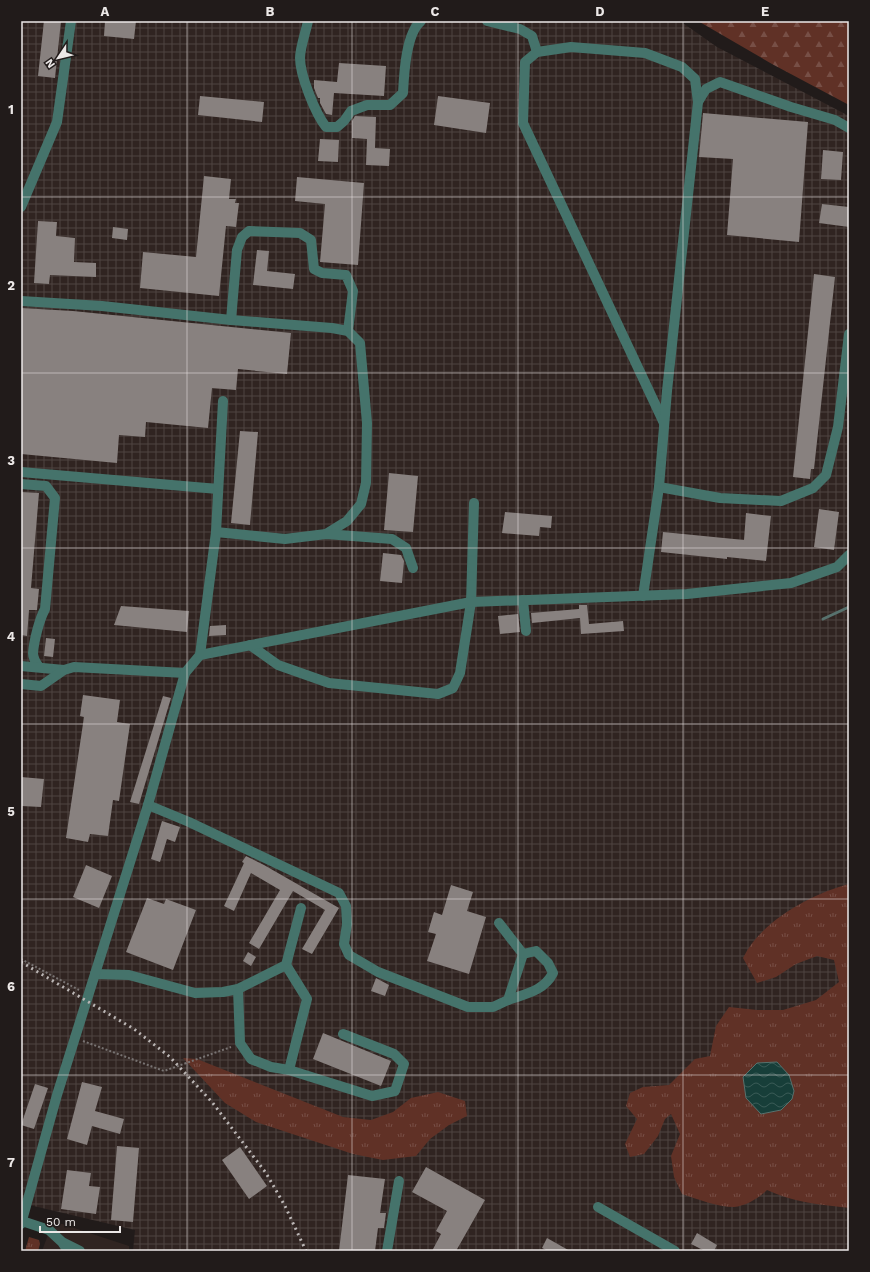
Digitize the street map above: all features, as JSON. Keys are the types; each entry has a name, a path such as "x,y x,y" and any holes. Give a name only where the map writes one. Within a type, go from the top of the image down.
{"street":[{"path":"21,207 57,122 71,21"},
{"path":"308,21 300,57 304,80 320,119 326,127 337,127 344,121 351,111 367,105 390,105 402,93 404,64 415,26 421,21"},
{"path":"487,21 520,29 532,36 537,52"},
{"path":"644,596 659,487 664,423 698,102 695,79 682,67 646,53 571,47 537,52 525,62 523,123 664,423"},
{"path":"698,102 706,89 720,82 791,107 835,120 849,128"},
{"path":"231,320 236,250 242,237 249,232 300,233 311,240 314,269 322,273 346,275 353,291 348,331"},
{"path":"21,301 102,306 231,320 332,328 348,331 360,343 367,423 366,483 362,504 347,522 326,534"},
{"path":"659,487 720,498 780,501 813,488 826,475 838,427 849,334"},
{"path":"68,1251 62,1242 49,1230 21,1222 74,1038 89,995 148,805 185,673 200,655 216,532 223,401"},
{"path":"21,472 218,489"},
{"path":"21,484 46,486 54,498 45,609 40,619 33,653 35,662 39,667"},
{"path":"250,645 278,665 329,683 438,694 453,688 460,673 471,602 474,503"},
{"path":"216,532 285,539 326,534 392,539 406,548 413,568"},
{"path":"200,655 471,602 687,594 791,583 836,567 849,555"},
{"path":"523,600 526,631"},
{"path":"21,666 64,670"},
{"path":"21,684 41,686 64,670 74,667 185,673"},
{"path":"148,805 189,822 339,893 346,906 347,924 344,944 349,955 378,972 468,1007 493,1006 534,992 549,981 553,974 548,963 536,951 523,954"},
{"path":"289,1070 308,998 286,965 301,908"},
{"path":"499,923 523,954"},
{"path":"508,1000 523,954"},
{"path":"95,974 128,975 195,993 223,992 238,989 286,965"},
{"path":"238,989 240,1044 251,1059 271,1067 289,1070 372,1096 395,1091 404,1064 394,1054 343,1034"},
{"path":"387,1251 398,1180"},
{"path":"598,1207 675,1251"},
{"path":"62,1242 80,1251"}],"path":[{"path":"21,959 89,995"},
{"path":"74,1038 164,1071 240,1044"}],"shaded area":[{"path":"21,21 680,21 717,47 849,116 849,1251 133,1251 135,1230 21,1203"},
{"path":"53,1221 129,1246 129,1251 42,1251"}],"green space":[{"path":"698,21 849,21 849,105 772,64"},
{"path":"849,884 849,1208 797,1200 767,1190 752,1201 734,1207 714,1204 682,1194 674,1177 671,1156 680,1134 671,1114 665,1119 658,1136 644,1154 630,1157 625,1144 637,1119 626,1106 630,1093 643,1087 669,1085 695,1059 710,1056 716,1026 729,1007 757,1010 783,1010 816,1000 839,982 834,960 817,956 796,964 776,977 757,983 743,958 751,945 762,932 788,911 819,895"},
{"path":"183,1058 197,1059 343,1117 371,1120 393,1112 411,1098 438,1092 465,1101 467,1116 449,1125 430,1139 416,1156 383,1160 353,1154 256,1122 225,1103"},
{"path":"29,1237 39,1240 40,1244 38,1251 25,1251"}],"water":[{"path":"777,1062 789,1075 794,1091 792,1099 781,1110 761,1114 746,1098 743,1077 757,1063"}],"building":[{"path":"44,21 61,21 55,78 38,76"},
{"path":"105,21 136,21 134,39 104,36"},
{"path":"339,63 386,66 384,96 334,93 332,115 326,114 320,103 320,98 318,98 314,88 314,80 337,82"},
{"path":"200,96 264,102 262,122 198,115"},
{"path":"438,96 490,103 486,133 434,125"},
{"path":"703,113 808,122 799,242 727,235 733,159 699,157"},
{"path":"355,116 376,117 375,148 390,149 389,166 366,165 367,139 352,138 352,121"},
{"path":"320,139 339,140 338,162 318,161"},
{"path":"823,150 843,152 841,180 821,179"},
{"path":"204,176 231,179 229,199 236,199 235,203 239,203 236,227 226,226 219,296 140,288 143,252 196,257"},
{"path":"297,177 364,183 358,265 320,262 325,204 295,201"},
{"path":"822,204 849,207 849,227 819,223"},
{"path":"38,221 57,222 56,236 75,238 74,262 96,263 96,277 50,275 49,284 34,283"},
{"path":"113,227 128,229 127,240 112,238"},
{"path":"257,250 269,251 267,271 295,274 293,289 253,285"},
{"path":"814,274 835,277 814,469 811,469 810,479 793,477"},
{"path":"21,308 73,311 291,333 287,374 238,369 236,390 212,388 208,428 146,422 145,437 119,435 117,463 21,454"},
{"path":"240,431 258,432 250,525 231,523"},
{"path":"389,473 418,476 413,532 384,530"},
{"path":"21,492 39,493 31,588 39,589 37,610 29,610 27,636 21,635"},
{"path":"819,509 839,512 834,550 814,547"},
{"path":"505,512 552,516 551,528 540,527 539,536 502,533"},
{"path":"746,513 771,516 766,561 727,557 727,559 661,552 663,532 744,540"},
{"path":"383,553 401,555 404,561 402,583 380,581"},
{"path":"579,605 587,605 589,624 623,621 624,631 581,634 580,618 532,623 531,613 579,609"},
{"path":"121,606 189,611 187,632 114,625"},
{"path":"518,614 520,632 500,634 498,616"},
{"path":"226,625 226,635 209,636 210,626"},
{"path":"46,638 55,639 53,657 44,656"},
{"path":"83,695 120,700 117,722 130,724 119,801 113,800 108,836 90,834 88,842 66,838 84,717 80,716"},
{"path":"163,696 171,698 139,804 130,802"},
{"path":"21,777 44,779 41,807 21,806"},
{"path":"162,821 180,827 175,842 167,839 160,862 151,859"},
{"path":"246,856 339,908 312,954 302,949 325,910 293,891 259,949 249,943 280,890 251,873 234,911 224,906 244,863 242,862"},
{"path":"86,865 112,876 99,908 73,897"},
{"path":"451,885 473,892 467,911 486,917 469,974 427,961 436,934 428,932 434,912 442,915"},
{"path":"147,898 164,904 166,899 196,910 173,970 126,952"},
{"path":"248,952 256,957 251,966 243,961"},
{"path":"376,978 389,985 385,996 371,991"},
{"path":"323,1033 391,1061 381,1086 313,1059"},
{"path":"82,1082 102,1087 95,1111 124,1119 120,1134 92,1126 87,1145 67,1139"},
{"path":"35,1084 48,1088 34,1129 21,1125"},
{"path":"117,1146 139,1148 133,1222 111,1220"},
{"path":"240,1147 267,1186 249,1199 222,1160"},
{"path":"426,1167 485,1200 456,1251 432,1251 441,1234 436,1231 447,1211 412,1192"},
{"path":"67,1170 91,1173 89,1186 100,1187 96,1214 61,1209"},
{"path":"348,1175 385,1179 380,1213 386,1213 384,1228 378,1228 375,1251 339,1251"},
{"path":"697,1233 717,1245 714,1251 705,1251 691,1244"},
{"path":"547,1238 570,1251 548,1251 542,1248"}],"waterway":[{"path":"823,619 849,607"}],"railway":[{"path":"21,962 134,1029 170,1057 212,1102 266,1173 285,1206 306,1251"}]}
